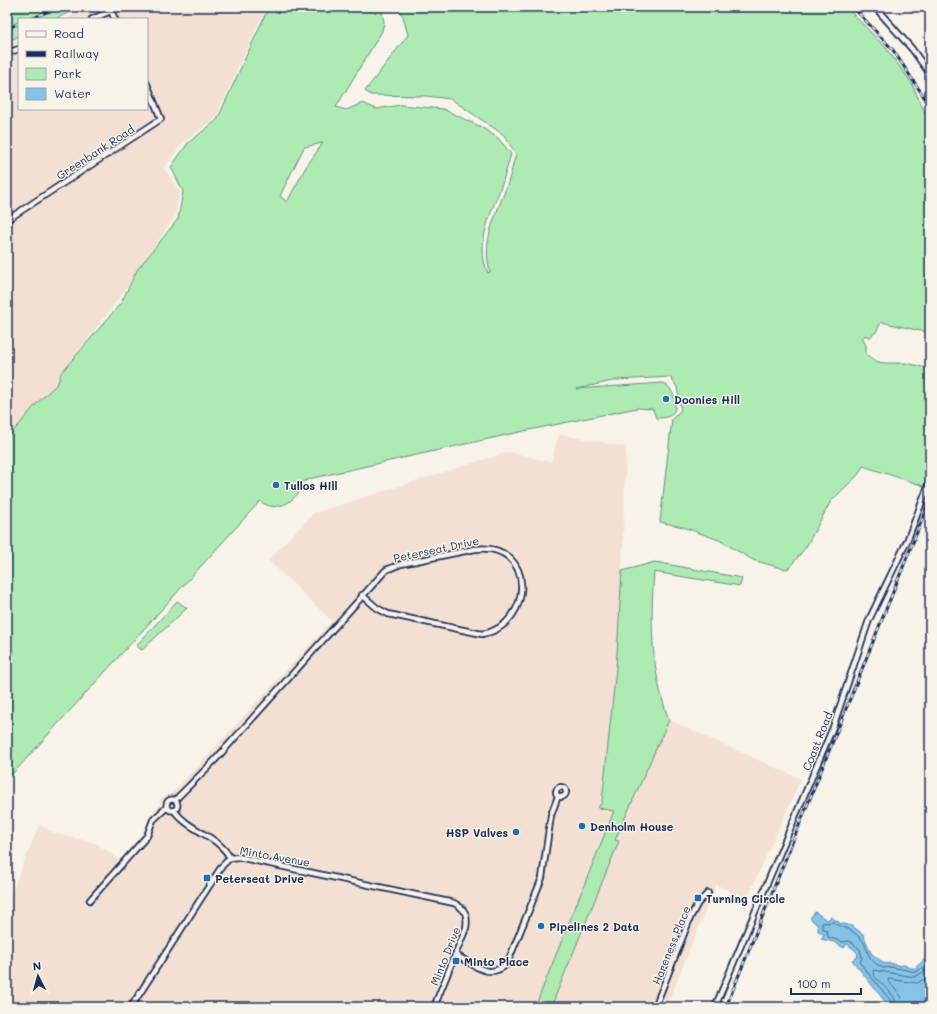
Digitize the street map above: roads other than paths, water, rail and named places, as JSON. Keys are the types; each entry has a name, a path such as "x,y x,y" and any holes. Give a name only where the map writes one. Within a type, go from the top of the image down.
{"street":[{"path":"874,7 912,49 930,74"},
{"path":"94,18 111,11 114,18"},
{"path":"7,54 18,49"},
{"name":"Greenbank Road","path":"7,220 161,119 148,86"},
{"name":"Coast Road","path":"715,1007 833,727 869,620 907,541 930,481"},
{"name":"Peterseat Drive","path":"175,800 215,760 362,595 389,568 480,548 494,548 508,556 519,570 521,576 520,593 514,615 504,626 490,633 482,634 388,614 377,608 362,595"},
{"path":"455,955 467,961 478,970 486,972 496,971 507,964 542,878 551,815 558,796"},
{"path":"90,900 147,836 153,820 167,808 168,801 175,800 177,805 174,810"},
{"path":"167,808 169,810 174,810 182,819 221,846 230,858"},
{"name":"Minto Avenue","path":"131,1007 222,866 230,858 245,857 454,903 465,911"},
{"name":"Hareness Place","path":"655,1007 691,916 698,903 708,893"},
{"name":"Minto Drive","path":"434,1007 466,928 468,919 465,911"}],"water":[{"path":"815,912 827,920 831,917 840,923 852,926 863,934 871,953 885,964 890,963 901,966 905,964 910,968 915,968 924,960 930,959 930,1007 887,1007 887,1004 852,960 858,957 857,952 847,944 844,948 834,942 821,939 824,934 818,931 818,926 810,918"}],"railway":[{"path":"33,18 58,7"},
{"path":"853,7 893,50 930,106"},
{"path":"7,29 18,24"},
{"path":"726,1007 930,500"}],"place":[{"name":"Doonies Hill","path":"666,399"},
{"name":"Tullos Hill","path":"276,485"},
{"name":"Denholm House","path":"582,826"},
{"name":"HSP Valves","path":"516,832"},
{"name":"Peterseat Drive","path":"207,878"},
{"name":"Turning Circle","path":"698,898"},
{"name":"Pipelines 2 Data","path":"541,926"},
{"name":"Minto Place","path":"456,961"}]}
